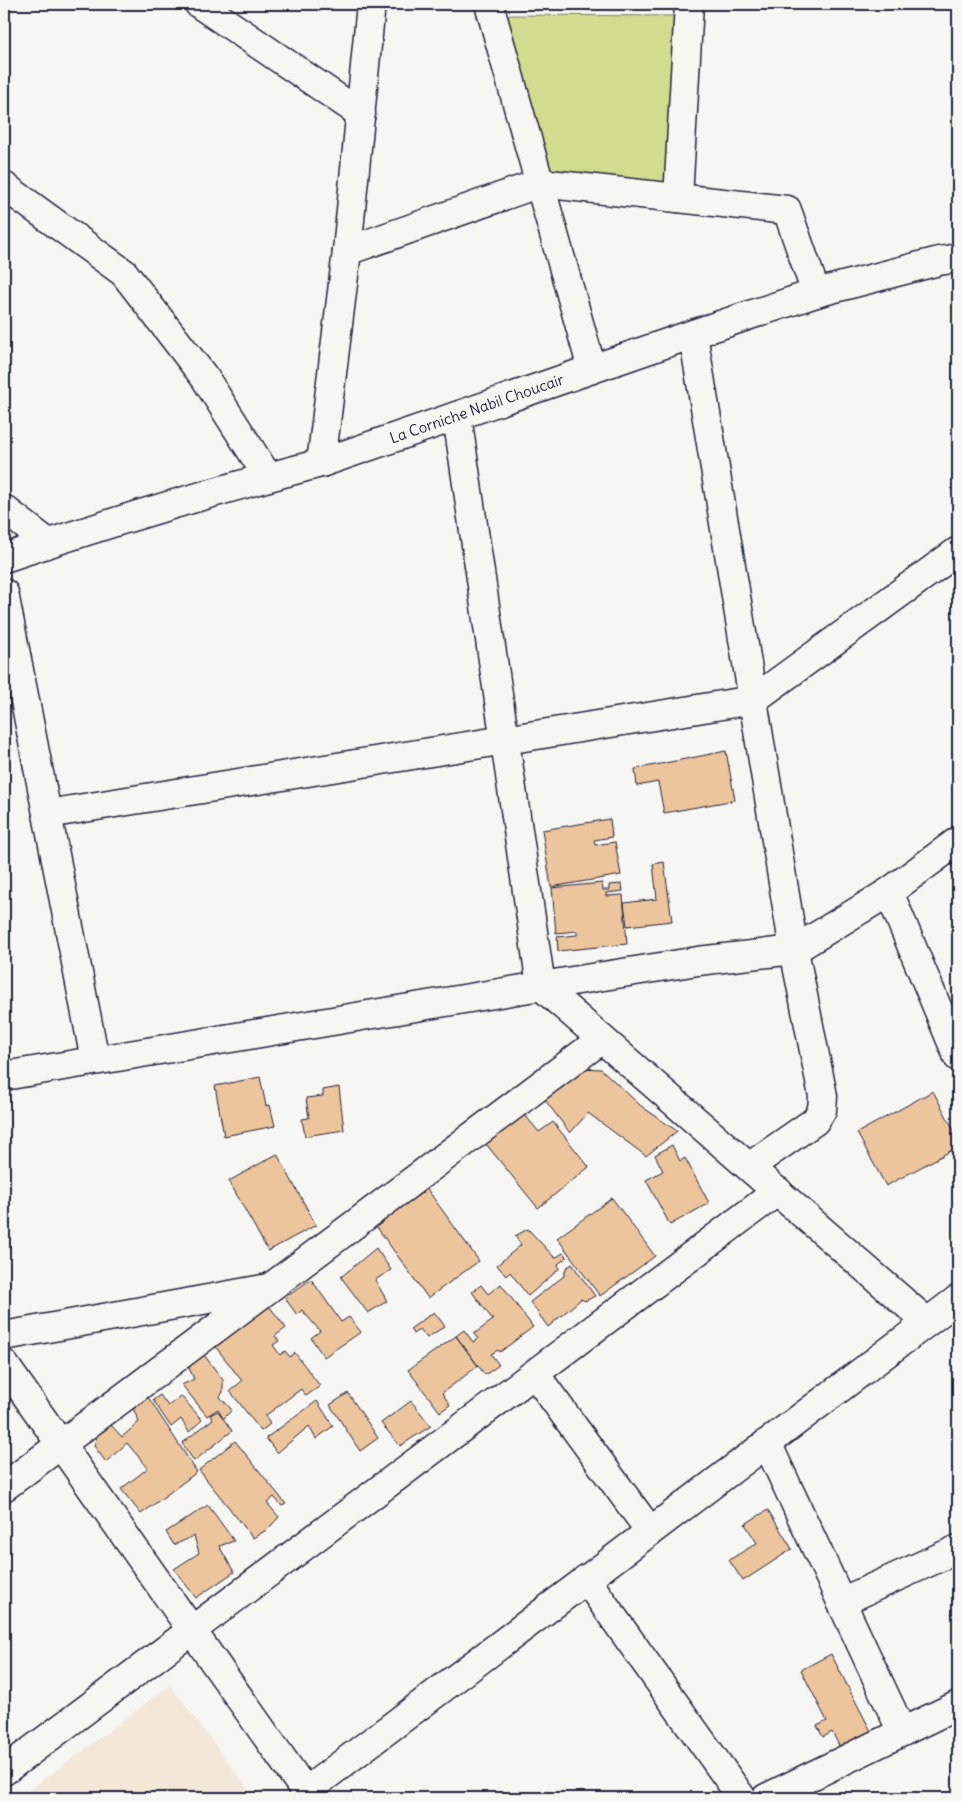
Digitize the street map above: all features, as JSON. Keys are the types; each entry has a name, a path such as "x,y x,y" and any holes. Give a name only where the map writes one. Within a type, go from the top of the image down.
{"street":[{"path":"321,463 347,251 371,4"},
{"path":"489,4 592,369"},
{"path":"678,198 689,4"},
{"path":"208,7 361,114"},
{"path":"347,251 540,183 788,210 816,293"},
{"path":"4,186 124,273 205,378 268,477"},
{"name":"La Corniche Nabil Choucair","path":"4,558 268,477 321,463 816,293 939,261 958,258"},
{"path":"693,334 794,950 824,1096 822,1110 815,1121 749,1167"},
{"path":"457,416 541,986 927,1322"},
{"path":"4,510 48,543"},
{"path":"47,814 753,700 958,551"},
{"path":"4,593 95,1060"},
{"path":"4,1076 541,986 698,961 794,950 889,892 958,841"},
{"path":"889,892 958,1057"},
{"path":"4,1487 602,1039"},
{"path":"4,1772 778,1191"},
{"path":"4,1336 270,1287"},
{"path":"4,1364 308,1795 650,1531 958,1299"},
{"path":"535,1374 650,1531"},
{"path":"767,1443 902,1732"},
{"path":"841,1602 958,1549"},
{"path":"586,1580 742,1798"},
{"path":"766,1798 958,1705"}],"shaded area":[{"path":"170,1685 255,1798 19,1798"}],"green space":[{"path":"505,15 674,16 669,188 551,181"}],"building":[{"path":"726,751 735,800 664,813 658,782 637,786 635,769"},
{"path":"610,819 612,837 594,840 595,845 615,842 621,875 551,887 542,830"},
{"path":"664,862 672,921 627,926 624,903 657,899 653,864"},
{"path":"602,883 603,890 609,890 609,885 622,884 623,891 606,893 606,896 623,895 627,944 558,951 557,937 577,935 577,931 556,933 552,888"},
{"path":"582,1068 601,1069 641,1106 677,1131 646,1156 588,1113 570,1133 542,1096"},
{"path":"260,1077 266,1106 270,1105 275,1126 224,1136 215,1086"},
{"path":"339,1087 344,1130 305,1136 302,1119 309,1118 306,1098 323,1096 323,1090"},
{"path":"933,1091 958,1138 958,1147 886,1186 857,1133"},
{"path":"524,1114 539,1132 553,1122 589,1167 538,1208 486,1144"},
{"path":"672,1145 680,1161 685,1158 709,1203 670,1225 646,1180 663,1171 655,1155"},
{"path":"277,1154 316,1225 268,1251 229,1181"},
{"path":"427,1189 479,1261 428,1298 376,1226"},
{"path":"612,1198 655,1256 600,1296 557,1238"},
{"path":"528,1229 555,1258 563,1253 567,1257 558,1264 559,1269 528,1296 510,1272 506,1276 497,1265 521,1245 515,1236"},
{"path":"376,1248 391,1270 375,1280 387,1301 368,1313 341,1277"},
{"path":"572,1264 595,1296 585,1301 581,1299 548,1327 530,1302 564,1276 566,1268"},
{"path":"311,1279 341,1322 349,1317 361,1332 324,1357 311,1338 320,1331 302,1310 297,1315 285,1298"},
{"path":"501,1284 533,1327 500,1352 498,1350 491,1354 499,1365 485,1375 456,1336 464,1330 473,1342 478,1339 474,1334 493,1320 472,1292 481,1285 488,1294"},
{"path":"266,1302 286,1328 275,1336 279,1341 273,1345 280,1355 285,1351 290,1357 295,1353 320,1386 306,1396 301,1389 265,1416 270,1424 261,1431 230,1391 242,1381 212,1342"},
{"path":"434,1312 445,1326 427,1338 420,1329 413,1334 410,1329"},
{"path":"456,1336 478,1366 442,1393 450,1405 440,1412 408,1370"},
{"path":"201,1351 223,1380 223,1392 220,1397 232,1410 223,1419 218,1409 207,1416 182,1385 194,1379 189,1368"},
{"path":"348,1393 378,1438 360,1451 330,1405"},
{"path":"146,1394 197,1472 141,1514 121,1489 148,1468 127,1443 106,1462 94,1446 99,1429 109,1423 122,1437 139,1422 132,1406"},
{"path":"160,1395 168,1406 181,1396 202,1420 189,1432 181,1419 171,1427 153,1400"},
{"path":"317,1401 333,1426 316,1439 309,1426 277,1453 266,1438"},
{"path":"411,1401 431,1426 400,1446 381,1423"},
{"path":"218,1411 232,1431 194,1461 182,1443 213,1419 210,1415"},
{"path":"235,1441 286,1504 282,1506 274,1497 267,1503 279,1517 268,1529 253,1538 199,1470"},
{"path":"208,1505 234,1541 219,1546 234,1572 196,1598 174,1569 199,1553 194,1536 174,1545 166,1532"},
{"path":"768,1510 792,1549 743,1581 729,1560 757,1543 745,1524"},
{"path":"831,1654 875,1739 844,1755 832,1732 823,1737 817,1726 827,1721 801,1670"}]}
